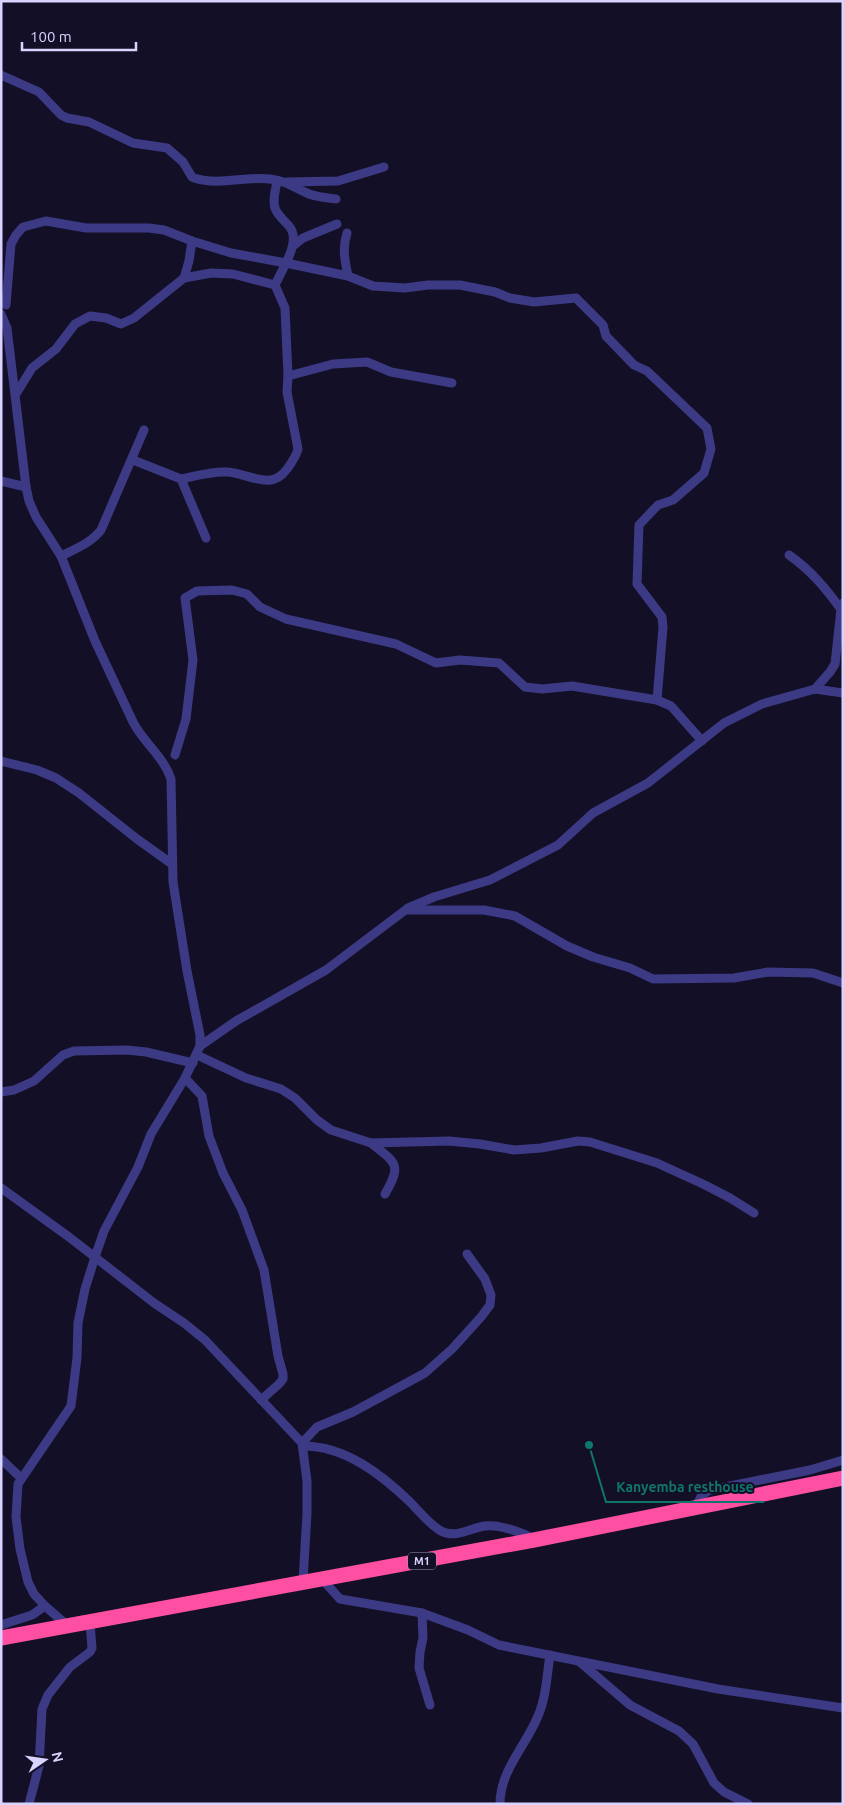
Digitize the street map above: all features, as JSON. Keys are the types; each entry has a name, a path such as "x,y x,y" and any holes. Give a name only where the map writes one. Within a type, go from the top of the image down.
{"highway":[{"name":"M1","path":"1,1638 534,1540 843,1478"}],"street":[{"path":"1,75 39,92 61,115 67,118 89,122 133,143 166,148 183,162 194,178 214,182 266,179 282,181 338,180 384,167"},
{"path":"282,181 308,194 336,199"},
{"path":"133,460 181,479 225,472 244,474 270,482 278,479 296,458 298,449 287,392 288,376 284,308 275,285 293,246 292,230 276,210 274,202 282,181"},
{"path":"6,305 11,244 19,231 31,224 46,221 86,228 149,228 164,230 232,253 348,276 373,286 405,288 428,285 460,285 480,288 510,298 534,302 576,298 603,325 606,336 634,365 647,371 707,428 711,449 704,473 673,500 658,505 640,525 637,584 662,617 663,627 656,700"},
{"path":"293,246 303,238 337,224"},
{"path":"347,233 344,241 344,252 348,276"},
{"path":"184,278 192,241"},
{"path":"16,394 32,368 56,349 74,324 90,316 106,318 121,324 134,318 184,278 211,272 233,274 275,285"},
{"path":"1,314 8,328 29,501 36,517 61,556 95,641 139,734 156,753 170,774 172,783 172,864 181,936 200,1036 196,1055 186,1078 152,1134 138,1167 104,1231 85,1289 78,1323 77,1358 71,1406 18,1484 16,1517 20,1549 28,1582 34,1594 69,1627"},
{"path":"288,376 333,364 367,362 391,372 452,383"},
{"path":"61,556 86,544 96,537 101,530 118,489 133,460 144,430"},
{"path":"181,479 206,538"},
{"path":"1,482 26,488"},
{"path":"789,555 802,564 842,608 835,664 815,689"},
{"path":"174,755 186,719 193,660 185,598 197,591 232,590 247,594 260,606 286,619 396,644 436,663 460,660 499,662 524,687 542,689 572,686 656,700 671,706 702,741"},
{"path":"196,1055 236,1021 326,970 403,912 434,897 490,880 558,844 593,813 648,783 724,723 762,704 815,689 843,693"},
{"path":"1,760 37,770 56,778 79,793 172,864"},
{"path":"403,912 413,909 484,910 514,916 567,946 630,968 654,979 734,978 768,972 813,973 843,983"},
{"path":"1,1092 14,1090 34,1081 63,1055 74,1051 127,1050 196,1055 246,1078 281,1089 295,1098 317,1120 331,1130 371,1143 449,1141 514,1150 541,1148 564,1142 590,1142 657,1163 705,1184 754,1213"},
{"path":"186,1078 202,1096 209,1136 223,1173 242,1210 264,1270 283,1380 261,1400"},
{"path":"371,1143 389,1157 395,1167 396,1173 385,1194"},
{"path":"1,1188 205,1340 303,1445 307,1481 303,1582"},
{"path":"303,1445 317,1426 353,1412 425,1373 452,1349 481,1316 490,1305 491,1295 485,1279 467,1254"},
{"path":"303,1445 325,1448 362,1464 400,1492 443,1532 453,1534 488,1526 518,1532 534,1540"},
{"path":"1,1459 21,1478"},
{"path":"695,1508 702,1495 710,1490 810,1470 843,1460"},
{"path":"322,1579 340,1598 422,1613 468,1630 499,1646 718,1689 843,1708"},
{"path":"1,1624 32,1615 45,1606"},
{"path":"422,1613 423,1638 419,1668 430,1705"},
{"path":"28,1804 39,1766 42,1709 48,1695 70,1667 90,1652 92,1648 90,1623"},
{"path":"500,1804 500,1792 508,1770 538,1716 550,1655"},
{"path":"580,1662 630,1705 679,1731 692,1744 714,1783 724,1792 748,1804"}],"place":[{"name":"Kanyemba resthouse","path":"589,1445"}]}
